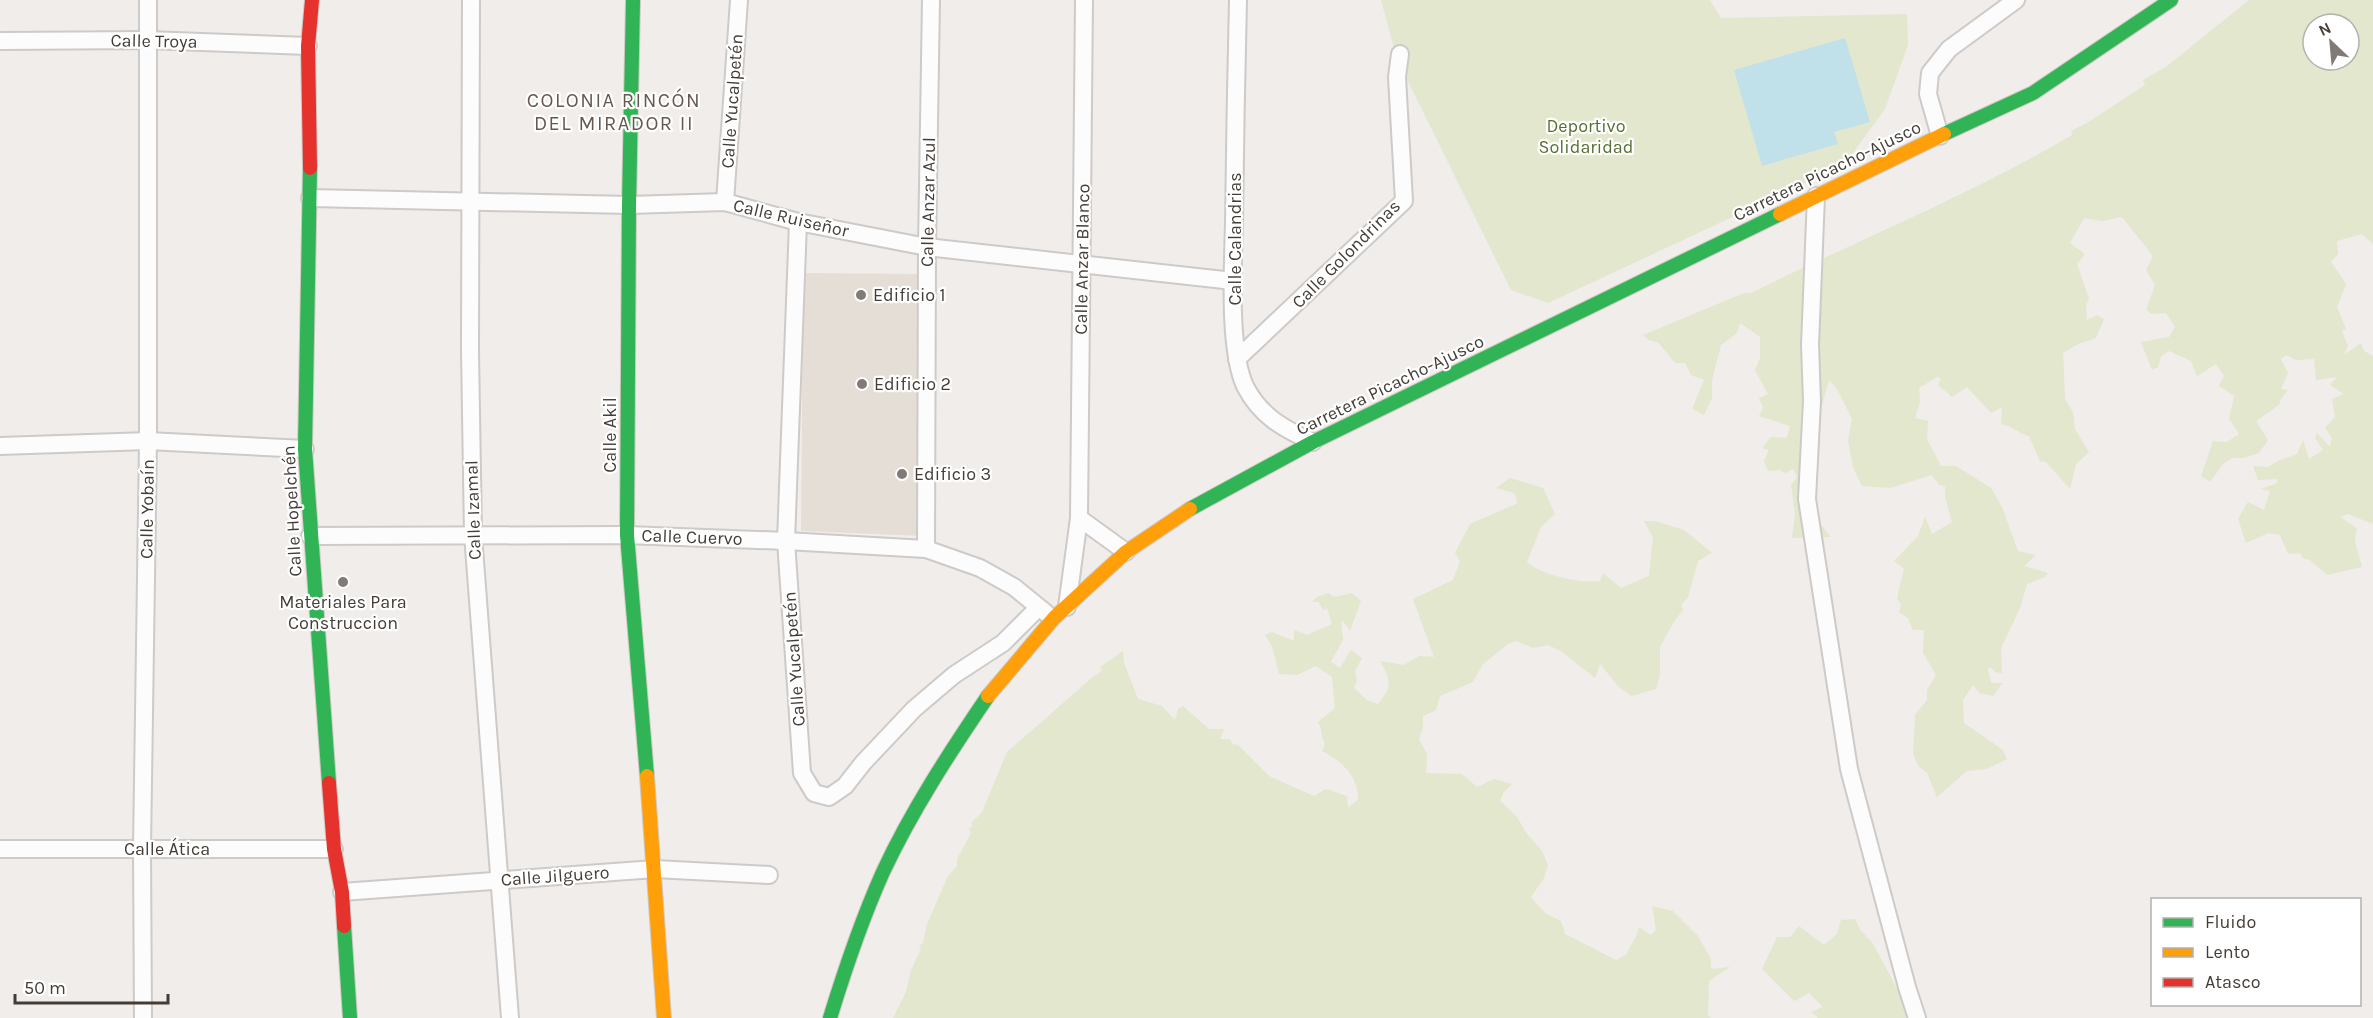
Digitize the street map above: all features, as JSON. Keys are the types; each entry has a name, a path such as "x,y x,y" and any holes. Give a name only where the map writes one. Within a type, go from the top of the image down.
{"street":[{"name":"Calle Yobaín","path":"143,1018 142,849 148,441 148,0"},
{"name":"Calle Hopelchén","path":"312,0 308,46 310,198 305,449 334,849 342,892 350,1018"},
{"name":"Calle Izamal","path":"471,0 472,535 501,879 510,1018"},
{"name":"Calle Akil","path":"633,0 627,535 655,869 664,1018"},
{"name":"Calle Yucalpetén","path":"725,202 739,0"},
{"name":"Calle Anzar Azul","path":"926,549 931,0"},
{"name":"Calle Anzar Blanco","path":"1060,613 1079,518 1084,0"},
{"name":"Calle Calandrias","path":"1238,0 1233,281 1237,360 1245,384 1258,408 1283,429 1313,442"},
{"path":"1940,136 1928,94 1930,73 1949,49 2016,0"},
{"name":"Carretera Picacho-Ajusco","path":"830,1018 841,981 883,872 941,765 994,685 1060,613 1126,552 1187,510 1313,442 1816,196 2033,93 2171,0"},
{"name":"Calle Troya","path":"0,41 147,40 308,46"},
{"name":"Calle Golondrinas","path":"1237,360 1404,201 1397,77 1400,54"},
{"path":"1816,196 1810,345 1812,401 1807,499 1850,769 1917,1018"},
{"name":"Calle Ruiseñor","path":"310,198 629,205 725,202 798,222 927,247 1233,281"},
{"name":"Calle Yucalpetén","path":"798,222 786,541 802,773 814,793 829,797 845,786 863,763 914,709 954,675 1002,643 1038,608"},
{"path":"0,446 148,441 305,449"},
{"path":"1079,518 1126,552"},
{"name":"Calle Cuervo","path":"310,536 627,535 926,549 980,568 1014,586 1038,608 1060,613"},
{"name":"Calle Ática","path":"0,849 334,849"},
{"name":"Calle Jilguero","path":"342,892 655,869 769,874"}],"shaded area":[{"path":"803,273 920,274 924,536 801,531"}],"green space":[{"name":"Deportivo Solidaridad","path":"1381,0 1710,0 1721,18 1907,14 1908,45 1885,109 1844,165 1548,303 1511,290 1397,59"},
{"path":"2249,0 2373,0 2373,244 2362,234 2337,241 2338,254 2331,262 2346,284 2337,307 2346,329 2342,331 2348,346 2344,355 2361,343 2364,351 2373,356 2373,524 2348,514 2340,517 2357,528 2355,541 2362,567 2327,575 2310,560 2302,558 2300,553 2288,554 2280,535 2268,533 2246,543 2238,519 2248,502 2264,510 2270,491 2260,489 2276,484 2278,479 2258,480 2253,466 2268,467 2297,454 2303,440 2309,459 2323,450 2315,438 2317,433 2330,447 2332,438 2325,428 2335,417 2332,399 2344,394 2330,385 2337,377 2316,380 2314,359 2296,360 2286,355 2281,359 2288,373 2281,389 2288,390 2279,405 2256,421 2268,440 2259,453 2243,458 2232,458 2223,464 2210,482 2201,476 2213,441 2227,442 2239,434 2229,419 2234,396 2219,386 2224,376 2216,364 2197,376 2191,361 2169,351 2161,356 2158,367 2152,370 2141,342 2169,337 2175,327 2166,313 2152,314 2146,310 2155,285 2146,270 2153,256 2122,217 2102,221 2084,218 2070,243 2085,254 2077,264 2089,299 2086,305 2087,320 2097,315 2104,319 2096,338 2078,344 2063,353 2065,399 2073,412 2075,429 2089,452 2076,464 2070,489 2046,462 2040,461 2029,436 2001,424 2002,407 1991,413 1967,387 1952,397 1938,385 1941,379 1937,377 1919,388 1920,402 1915,418 1928,421 1927,439 1941,466 1956,466 1991,488 2002,507 2018,551 2036,555 2024,566 2048,573 2045,577 2027,584 2020,608 2001,648 2002,673 1995,672 1990,667 1988,669 1991,683 2003,683 1993,696 1979,693 1973,685 1963,700 1964,723 2003,750 2007,759 1987,769 1967,771 1937,797 1927,773 1918,766 1913,753 1915,715 1927,700 1927,690 1936,675 1923,653 1924,630 1913,630 1908,618 1899,612 1901,605 1897,598 1904,569 1894,561 1918,536 1925,517 1932,534 1952,522 1945,497 1945,486 1939,485 1932,475 1890,488 1862,486 1853,467 1848,441 1852,419 1837,389 1829,380 1816,427 1813,520 1822,526 1831,537 1792,538 1795,514 1791,485 1797,477 1793,469 1785,473 1779,470 1768,471 1764,461 1769,450 1762,448 1771,437 1787,438 1790,426 1759,416 1763,407 1759,398 1768,394 1755,370 1760,358 1760,337 1740,323 1737,333 1721,345 1712,380 1712,398 1704,415 1692,409 1704,380 1691,375 1685,363 1675,363 1659,343 1643,335 1744,293 1751,293 1993,178 2072,135 2071,131 2145,85 2143,80 2166,67"},
{"path":"1510,478 1543,488 1555,514 1541,527 1527,562 1551,575 1592,582 1600,581 1603,573 1621,588 1649,576 1653,537 1644,521 1655,521 1684,530 1712,553 1698,561 1688,597 1681,605 1683,610 1660,647 1660,675 1656,689 1631,696 1619,687 1600,664 1595,678 1561,651 1548,645 1533,648 1516,641 1508,644 1483,664 1473,682 1440,696 1436,710 1423,716 1423,728 1419,739 1427,754 1426,773 1462,774 1477,787 1494,779 1512,784 1504,792 1500,801 1517,817 1527,834 1542,851 1548,865 1544,878 1531,897 1545,913 1561,921 1565,934 1616,960 1627,954 1639,927 1651,935 1656,930 1652,906 1673,911 1698,936 1711,959 1711,969 1730,967 1709,981 1708,1016 1711,1018 893,1018 906,992 927,924 948,876 957,866 957,859 971,833 969,828 973,826 971,823 982,812 1007,752 1102,671 1100,667 1123,651 1124,663 1138,699 1162,706 1175,720 1178,709 1183,706 1209,729 1224,729 1220,739 1230,739 1232,744 1238,745 1269,776 1314,796 1326,789 1347,796 1348,807 1358,800 1356,784 1348,771 1322,751 1325,744 1318,722 1335,708 1332,677 1316,666 1297,675 1279,674 1272,646 1265,635 1272,632 1294,641 1294,630 1307,635 1332,624 1327,608 1323,610 1319,602 1312,602 1317,597 1328,593 1334,597 1352,593 1361,601 1350,631 1343,621 1341,623 1343,640 1331,662 1340,668 1351,650 1362,658 1355,671 1357,680 1354,688 1367,700 1378,704 1389,683 1380,661 1404,665 1419,656 1434,657 1413,599 1453,580 1460,561 1455,553 1470,524 1518,503 1514,493 1496,488"},
{"path":"1855,919 1861,931 1872,942 1913,1018 1818,1018 1811,1012 1823,1007 1809,993 1794,1001 1762,969 1777,937 1790,937 1799,926 1824,945 1837,934 1841,920"}],"water":[{"path":"1845,38 1870,122 1834,132 1838,144 1762,166 1734,70"}],"traffic: fast":[{"path":"633,0 627,535 647,776"},
{"path":"1944,134 2033,93 2171,0"},
{"path":"310,168 305,449 329,783"},
{"path":"1190,509 1313,442 1780,214"},
{"path":"830,1018 861,926 894,849 932,782 988,696"},
{"path":"344,926 350,1018"}],"traffic: slow":[{"path":"1780,214 1944,134"},
{"path":"988,696 1054,618 1126,552 1190,509"},
{"path":"647,776 664,1018"}],"traffic: jam":[{"path":"310,168 308,46 312,0"},
{"path":"329,783 334,849 342,892 344,926"}],"place":[{"name":"Edificio 1","path":"861,295"},
{"name":"Edificio 2","path":"862,384"},
{"name":"Edificio 3","path":"902,474"},
{"name":"Materiales Para Construccion","path":"343,582"}],"district":[{"name":"COLONIA RINCÓN DEL MIRADOR II","path":"614,112"}]}
